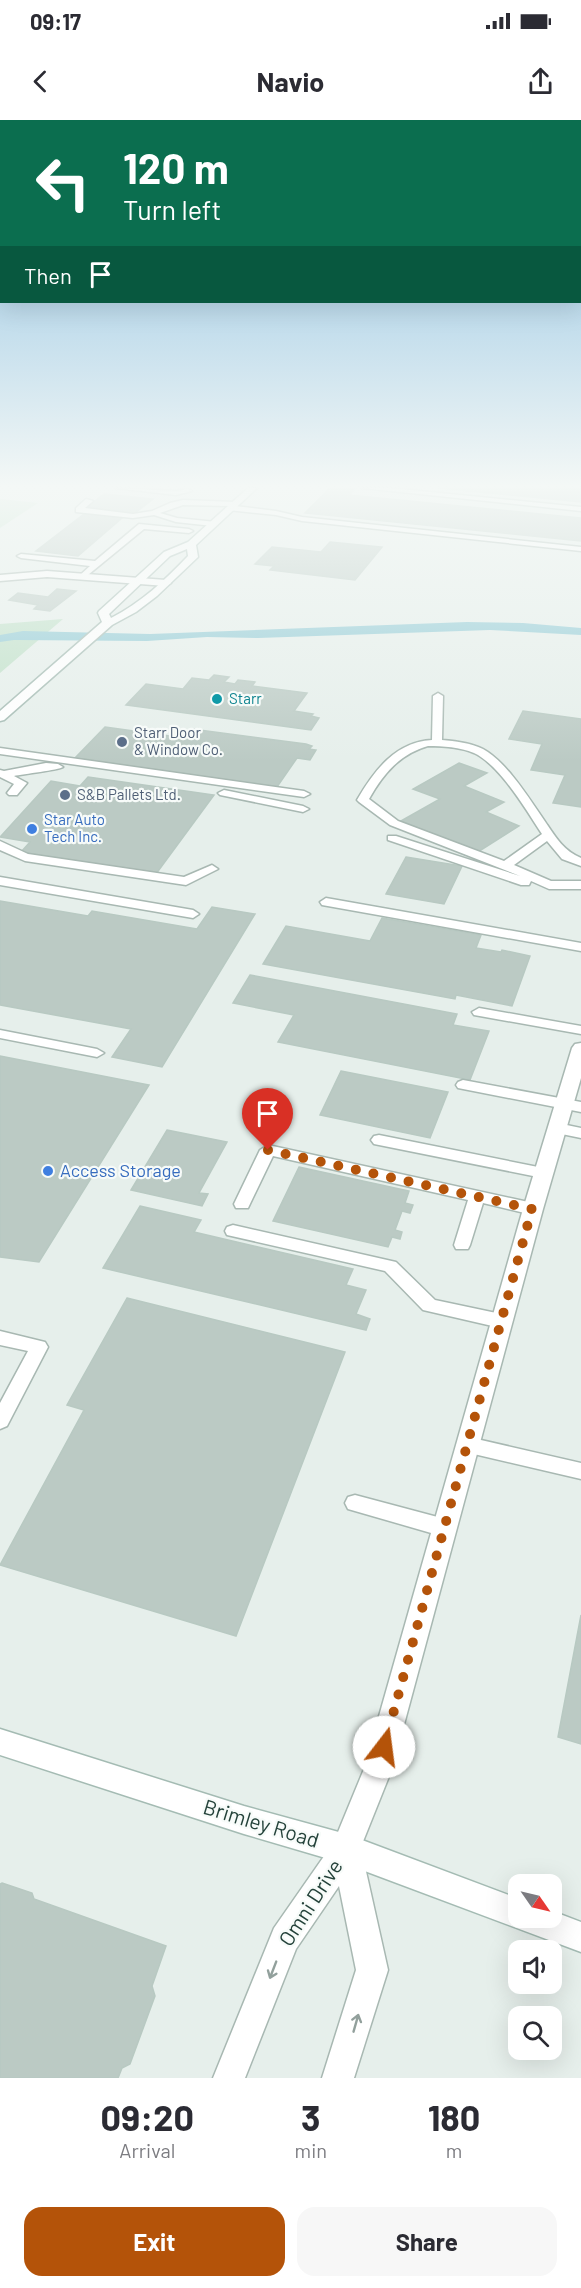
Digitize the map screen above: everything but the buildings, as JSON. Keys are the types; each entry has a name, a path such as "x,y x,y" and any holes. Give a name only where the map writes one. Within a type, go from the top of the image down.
{"main road":[{"path":"129,579 166,584"},
{"path":"0,717 108,622 129,614 171,579"},
{"path":"108,622 103,613 138,580"},
{"path":"346,1849 378,1768 532,1209 557,1128 573,1105 580,1053"},
{"name":"Brimley Road","path":"0,1742 244,1820 346,1849 508,1910"},
{"name":"Omni Drive","path":"229,2078 285,1939 346,1849"},
{"name":"Omni Drive","path":"338,2078 372,1970 346,1849"},
{"path":"557,1928 581,1937"}],"lane":[{"path":"437,742 438,696"},
{"path":"549,885 394,822 363,800 373,779 405,750 419,744 450,743 479,751 503,773 566,856 581,862"},
{"path":"0,751 304,794"},
{"path":"2,773 46,766 241,795 303,809"},
{"path":"2,773 21,783 13,793"},
{"path":"506,866 548,835"},
{"path":"392,838 442,853 501,876 531,883 581,885"},
{"path":"0,845 25,857 186,881 212,869"},
{"path":"0,881 193,914"},
{"path":"326,902 581,947"},
{"path":"479,1012 581,1030"},
{"path":"0,1034 96,1053"},
{"path":"463,1085 573,1105"},
{"path":"557,1128 581,1133"},
{"path":"379,1140 543,1173"},
{"path":"242,1204 268,1150 532,1209"},
{"path":"462,1245 477,1197"},
{"path":"233,1231 390,1266 429,1305 501,1321"},
{"path":"0,1338 39,1347 0,1421"},
{"path":"468,1445 581,1471"},
{"path":"355,1503 445,1528"}],"green space":[{"path":"63,619 0,673 0,624"}],"water":[{"path":"467,622 523,623 581,628 581,635 490,630 258,638 207,637 147,641 14,640 0,642 0,635 23,631 150,634"}],"place":[{"name":"Starr","path":"217,699"},
{"name":"Starr Door & Window Co.","path":"122,742"},
{"name":"S&B Pallets Ltd.","path":"65,795"},
{"name":"Star Auto Tech Inc.","path":"32,829"},
{"name":"Access Storage","path":"48,1171"}],"route":[{"path":"268,1150 532,1209 384,1747"}]}
